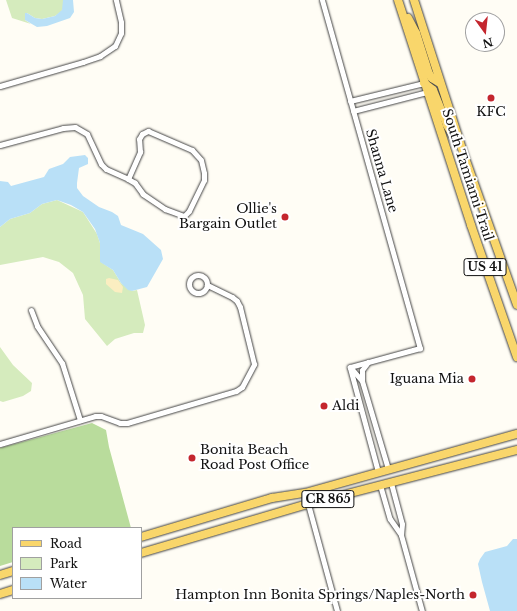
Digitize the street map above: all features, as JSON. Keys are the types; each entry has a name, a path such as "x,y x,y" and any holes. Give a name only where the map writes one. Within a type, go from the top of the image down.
{"main road":[{"name":"South Tamiami Trail","path":"398,0 424,83 517,357"},
{"path":"398,0 416,34 429,74 440,83"},
{"name":"South Tamiami Trail","path":"414,0 464,155 517,305"},
{"path":"424,83 434,90 447,125 464,155"},
{"name":"CR 865","path":"142,537 272,498 305,492 517,434"},
{"name":"CR 865","path":"142,553 308,504 517,450"},
{"path":"0,575 12,571"},
{"path":"0,594 12,590"}],"street":[{"path":"0,86 83,62 109,51 118,42 121,22 116,0"},
{"name":"Shanna Lane","path":"322,0 420,348 368,362"},
{"path":"350,101 424,83"},
{"path":"353,111 427,92"},
{"path":"0,145 62,128 76,127 86,134 101,164 106,169 128,178 135,183 143,194 165,209 184,216 189,211 204,180 204,173 197,154 148,131 142,134 138,139 140,152 128,178"},
{"path":"0,444 80,420 101,416 114,422 127,423 242,387 254,364 240,307 237,301 232,297 207,285"},
{"path":"31,310 36,326 62,363 80,420"},
{"path":"350,367 368,362"},
{"path":"368,362 362,370 362,381 388,469"},
{"path":"350,367 362,381"},
{"path":"350,367 378,472"},
{"path":"391,483 402,524 401,535"},
{"path":"380,485 390,519 401,535 422,611"},
{"path":"305,492 337,611"}],"green space":[{"path":"6,0 63,0 64,7 61,12 55,16 42,19 35,18 27,13 25,20 31,24 12,18"},
{"path":"57,200 83,212 97,234 100,243 101,262 113,270 121,283 132,291 137,290 145,325 143,333 134,333 115,339 107,346 85,319 83,295 73,273 59,262 43,257 0,265 0,227 10,219 30,213 42,204"},
{"path":"0,347 13,365 32,383 31,391 23,396 3,402 0,401"},
{"path":"92,423 106,430 109,447 131,527 12,527 12,562 0,566 0,448"}],"sand":[{"path":"109,278 118,280 123,287 122,293 115,292 106,284 106,279"}],"water":[{"path":"63,0 73,0 74,12 70,18 47,26 37,27 25,20 25,13 35,18 42,19 55,16 62,10"},
{"path":"85,155 88,158 88,164 79,168 77,183 77,188 83,196 99,207 118,216 121,225 143,234 161,250 163,259 147,287 132,291 128,290 121,283 113,270 100,262 100,243 95,229 83,212 71,205 57,200 42,204 30,213 10,219 0,227 0,181 8,182 11,186 44,177 49,169 63,164 70,157"},
{"path":"513,539 517,539 517,611 490,611 478,564 485,552 507,546"}],"place":[{"name":"KFC","path":"491,98"},
{"name":"Ollie's Bargain Outlet","path":"285,217"},
{"name":"Iguana Mia","path":"472,379"},
{"name":"Aldi","path":"324,406"},
{"name":"Bonita Beach Road Post Office","path":"192,458"},
{"name":"Hampton Inn Bonita Springs/Naples-North","path":"473,595"}]}
